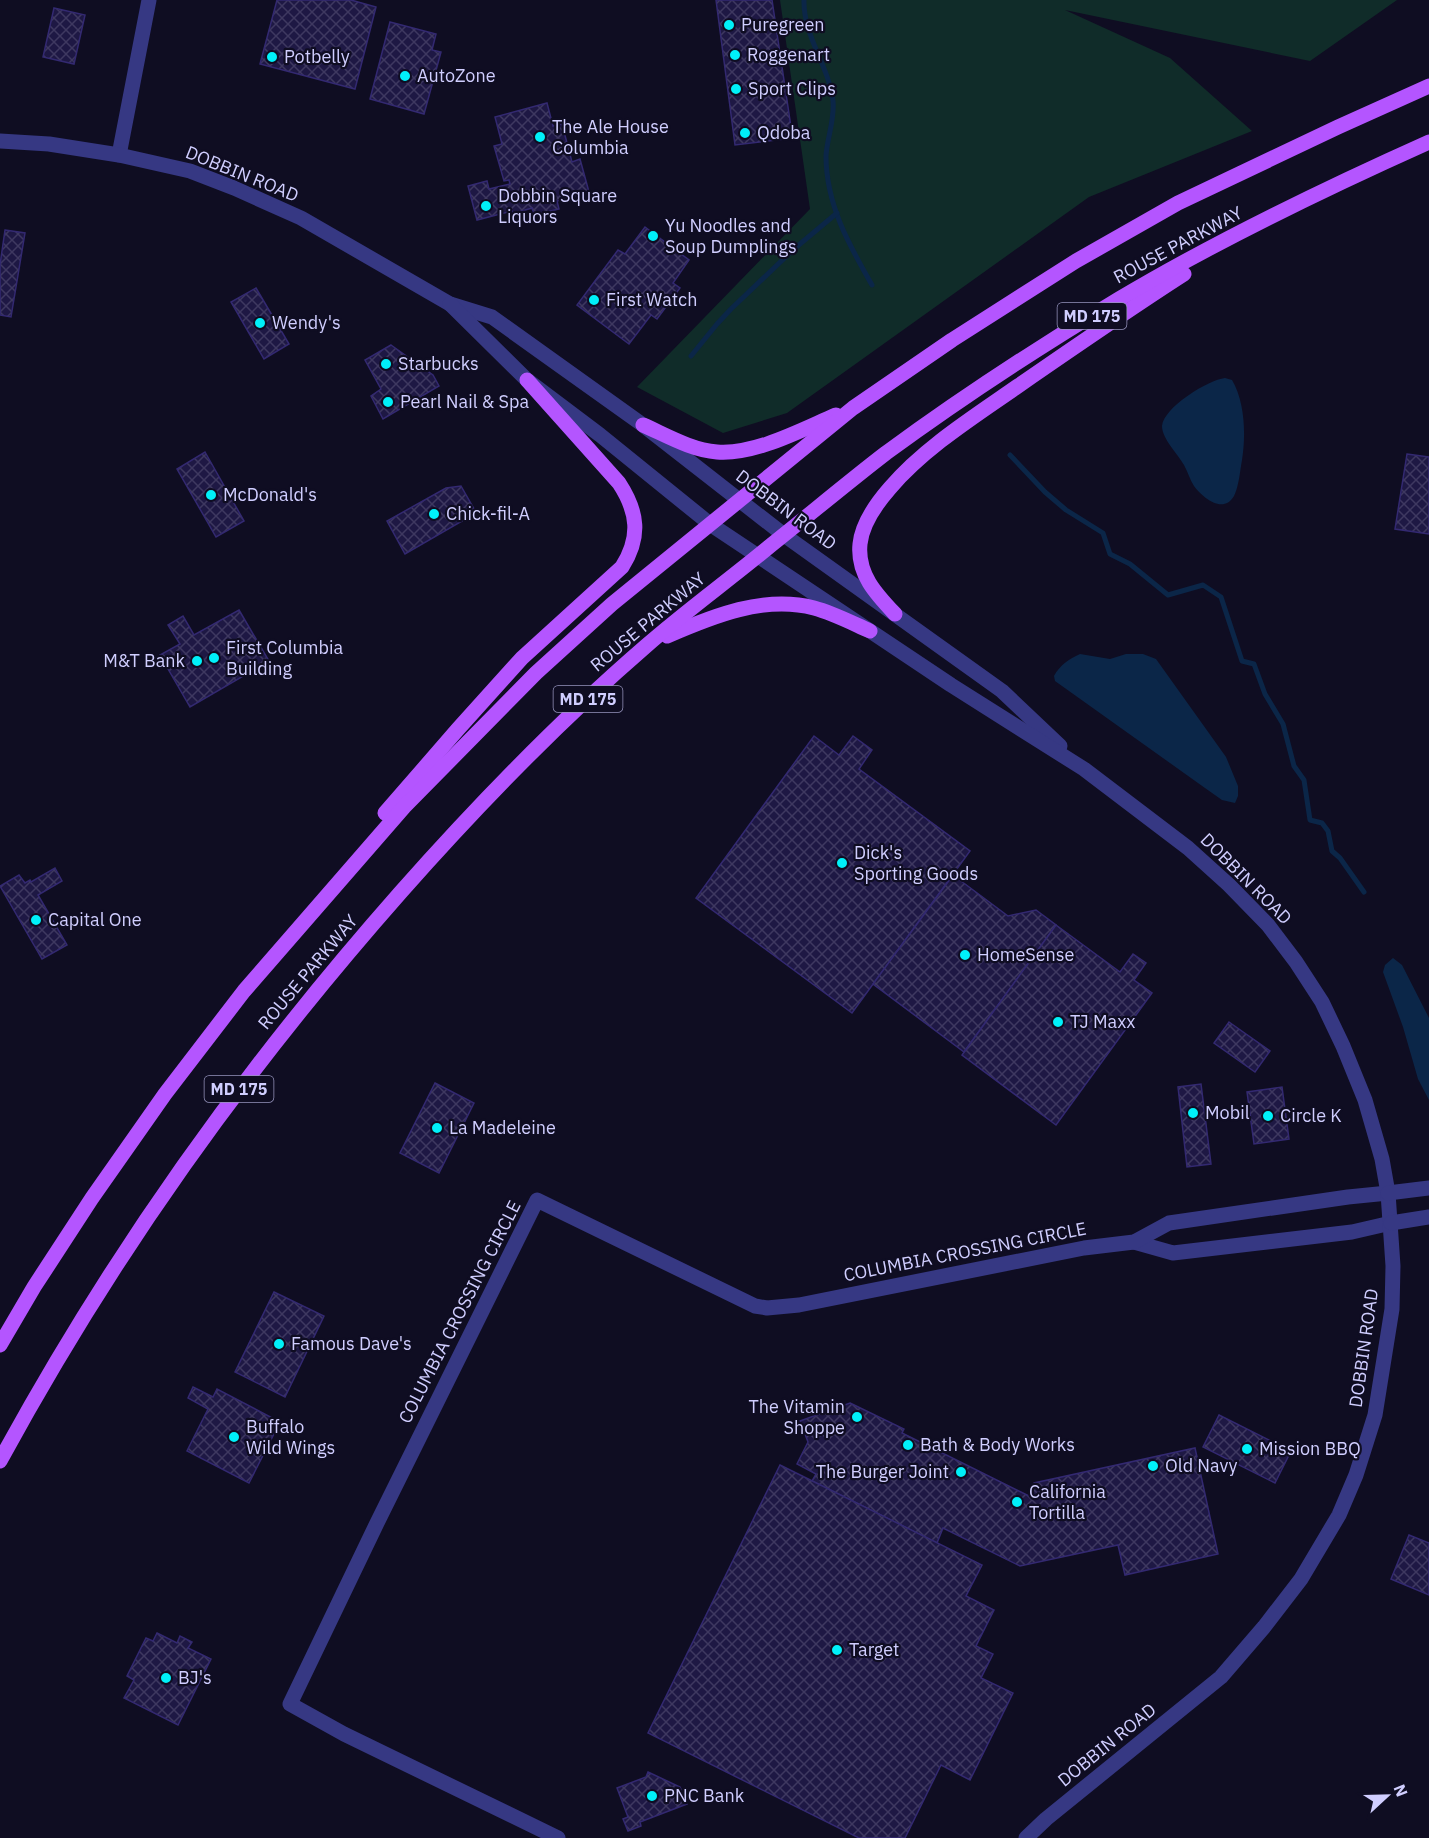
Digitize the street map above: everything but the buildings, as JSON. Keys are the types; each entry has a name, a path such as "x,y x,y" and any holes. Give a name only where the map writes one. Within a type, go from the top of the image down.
{"main road":[{"name":"ROUSE PARKWAY","path":"0,1345 34,1287 92,1198 165,1094 244,991 404,807 536,673 612,604 853,408 952,340 1098,248 1178,203 1429,86"},
{"name":"ROUSE PARKWAY","path":"0,1461 54,1364 140,1226 212,1124 290,1023 383,912 500,785 573,712 648,644 885,454 985,383 1119,299 1207,250 1367,170 1429,142"},
{"path":"895,614 874,592 864,575 860,558 864,527 874,507 891,487 947,437 997,400 1126,311 1276,215"},
{"path":"244,991 321,891 458,729 522,658 622,567 630,554 636,524 628,497 619,483 527,380"},
{"path":"643,425 697,448 715,452 733,452 782,437 853,408"},
{"path":"648,644 726,613 775,603 815,609 870,631"}],"street":[{"path":"119,154 149,0"},
{"name":"DOBBIN ROAD","path":"0,141 49,144 119,154 190,171 267,202 344,242 450,304 492,317 643,425 784,535 1002,691 1084,769"},
{"name":"DOBBIN ROAD","path":"450,304 527,380 600,435 710,524 951,685 1084,769 1188,848 1221,877 1268,925 1296,962 1322,1002 1365,1100 1382,1159 1388,1193 1393,1266 1392,1310 1375,1415 1356,1475 1339,1515 1322,1547 1295,1587 1221,1677 1046,1819 1026,1838"},
{"name":"COLUMBIA CROSSING CIRCLE","path":"558,1838 344,1734 290,1704 537,1200 748,1303 767,1308 799,1305 1084,1248 1134,1242 1169,1223 1348,1197 1429,1188"},
{"name":"COLUMBIA CROSSING CIRCLE","path":"1134,1242 1173,1253 1352,1232 1429,1217"}],"green space":[{"path":"780,0 1397,0 1310,61 1065,10 1170,58 1252,131 1089,197 787,413 723,433 637,387 810,209"}],"water":[{"path":"1225,378 1232,380 1240,398 1244,440 1236,492 1229,501 1219,504 1207,499 1194,486 1184,465 1165,436 1162,426 1170,411 1178,403 1198,389"},
{"path":"1080,654 1110,659 1126,654 1143,654 1156,659 1226,757 1238,786 1235,803 1222,800 1055,681 1054,676 1059,669"},
{"path":"1393,958 1402,965 1429,1018 1429,1100 1418,1079 1403,1027 1383,972 1385,965"}],"waterway":[{"path":"804,0 808,26 827,76 833,101 826,156 830,191 840,224 872,285"},
{"path":"691,356 731,309 794,249 837,213"},
{"path":"1010,455 1045,492 1066,510 1103,533 1110,554 1130,564 1168,595 1203,585 1221,597 1242,661 1254,664 1265,694 1283,724 1294,766 1304,780 1310,820 1322,823 1328,831 1332,851 1340,858 1364,892"}],"place":[{"name":"Puregreen","path":"729,25"},
{"name":"Roggenart","path":"735,55"},
{"name":"Potbelly","path":"272,57"},
{"name":"AutoZone","path":"405,76"},
{"name":"Sport Clips","path":"736,89"},
{"name":"Qdoba","path":"745,133"},
{"name":"The Ale House Columbia","path":"540,137"},
{"name":"Dobbin Square Liquors","path":"486,206"},
{"name":"Yu Noodles and Soup Dumplings","path":"653,236"},
{"name":"First Watch","path":"594,300"},
{"name":"Wendy's","path":"260,323"},
{"name":"Starbucks","path":"386,364"},
{"name":"Pearl Nail & Spa","path":"388,402"},
{"name":"McDonald's","path":"211,495"},
{"name":"Chick-fil-A","path":"434,514"},
{"name":"First Columbia Building","path":"214,658"},
{"name":"M&T Bank","path":"197,661"},
{"name":"Dick's Sporting Goods","path":"842,863"},
{"name":"Capital One","path":"36,920"},
{"name":"HomeSense","path":"965,955"},
{"name":"TJ Maxx","path":"1058,1022"},
{"name":"Mobil","path":"1193,1113"},
{"name":"Circle K","path":"1268,1116"},
{"name":"La Madeleine","path":"437,1128"},
{"name":"Famous Dave's","path":"279,1344"},
{"name":"The Vitamin Shoppe","path":"857,1417"},
{"name":"Buffalo Wild Wings","path":"234,1437"},
{"name":"Bath & Body Works","path":"908,1445"},
{"name":"Mission BBQ","path":"1247,1449"},
{"name":"Old Navy","path":"1153,1466"},
{"name":"The Burger Joint","path":"961,1472"},
{"name":"California Tortilla","path":"1017,1502"},
{"name":"Target","path":"837,1650"},
{"name":"BJ's","path":"166,1678"},
{"name":"PNC Bank","path":"652,1796"}]}
